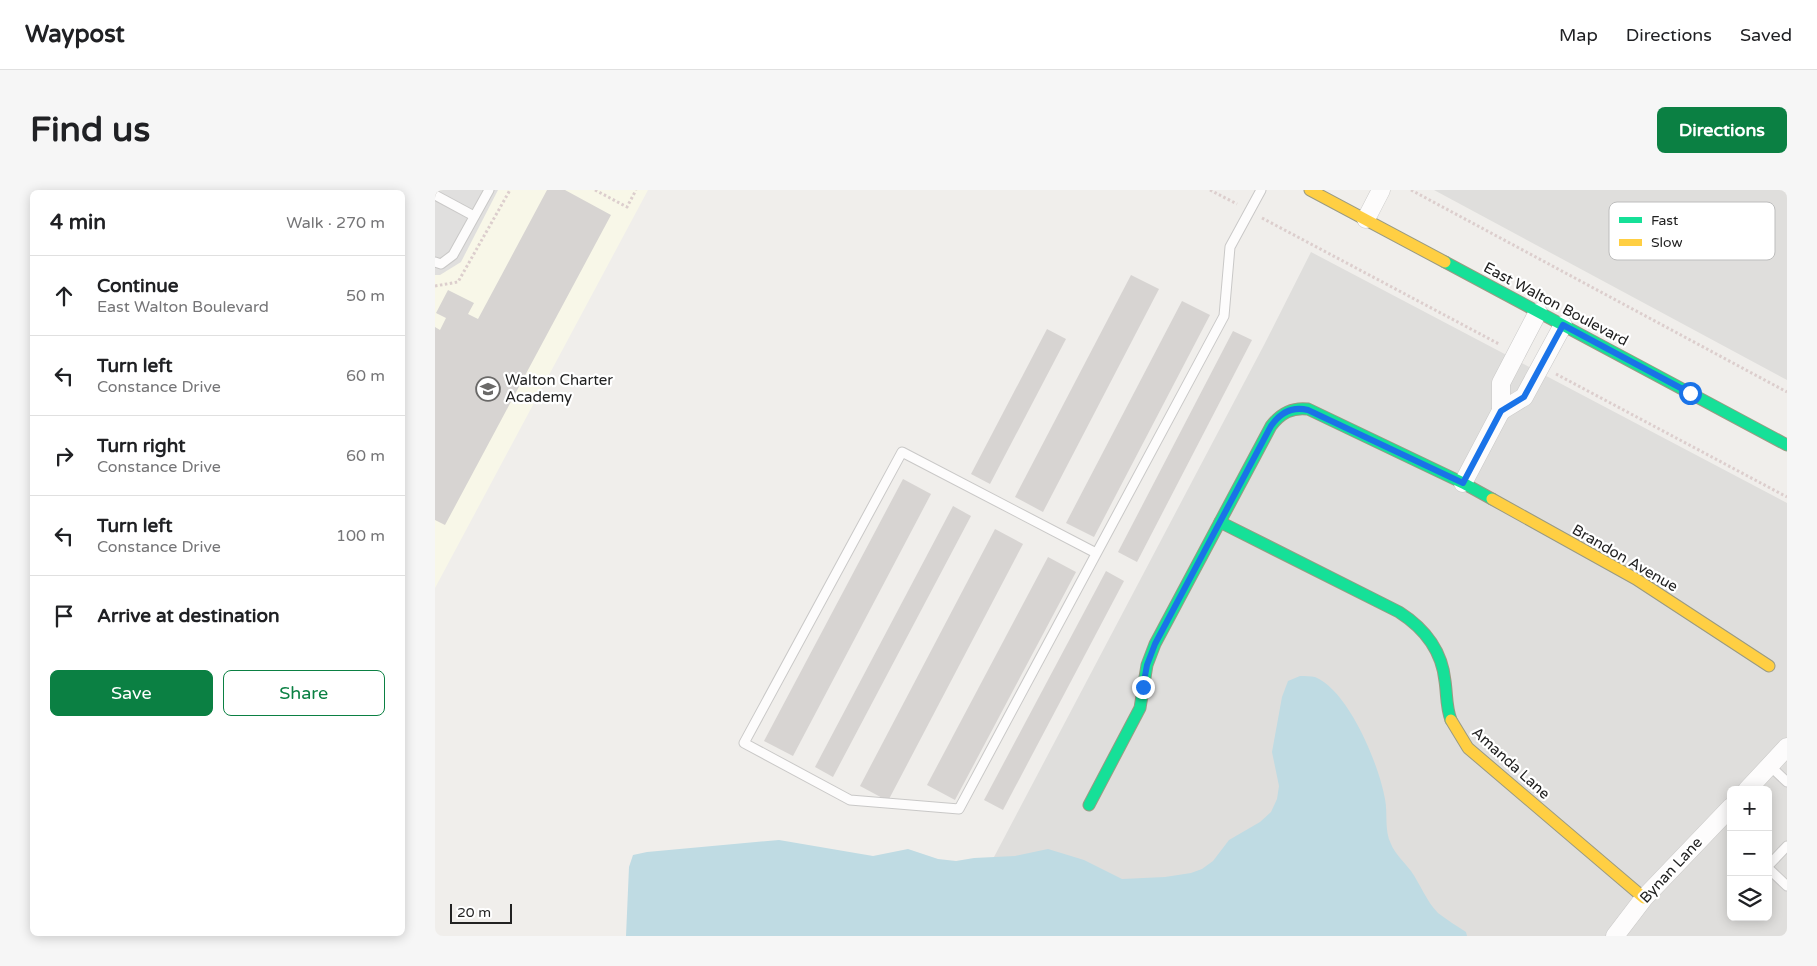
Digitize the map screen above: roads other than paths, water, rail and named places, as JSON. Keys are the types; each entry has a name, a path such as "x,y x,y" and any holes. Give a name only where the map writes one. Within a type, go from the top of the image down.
{"street":[{"name":"East Walton Boulevard","path":"1310,190 1787,445"},
{"path":"1366,220 1381,190"},
{"path":"1463,483 1501,411 1501,383 1538,312"},
{"path":"1501,411 1524,397 1563,325"},
{"name":"Brandon Avenue","path":"1221,522 1275,421 1283,413 1298,408 1308,410 1463,483 1636,579 1769,666"},
{"path":"1089,805 1140,708 1145,674 1153,650 1221,522"},
{"name":"Amanda Lane","path":"1221,522 1399,612 1416,624 1439,656 1443,667 1450,717 1459,736 1468,748 1644,898"},
{"path":"1751,786 1787,748"},
{"name":"Bynan Lane","path":"1615,936 1644,898 1727,811"}],"lane":[{"path":"435,262 441,264 453,255 489,190"},
{"path":"1097,554 902,452 744,743 850,800 959,809 1097,554 1224,316 1230,248 1261,190"},
{"path":"435,195 475,216"},
{"path":"1770,766 1787,782"},
{"path":"1772,863 1787,846"},
{"path":"1772,871 1787,886"}],"water":[{"path":"1300,676 1315,677 1328,685 1351,713 1361,730 1382,785 1386,805 1387,828 1393,848 1411,871 1434,909 1441,916 1466,932 1467,936 626,936 629,867 633,855 647,852 779,840 873,856 908,849 938,859 956,861 1015,856 1048,849 1084,860 1122,879 1165,877 1191,873 1202,869 1213,861 1229,840 1260,822 1271,812 1277,799 1279,786 1272,752 1282,697 1288,681"}],"place":[{"name":"Walton Charter Academy","path":"488,389"}]}
